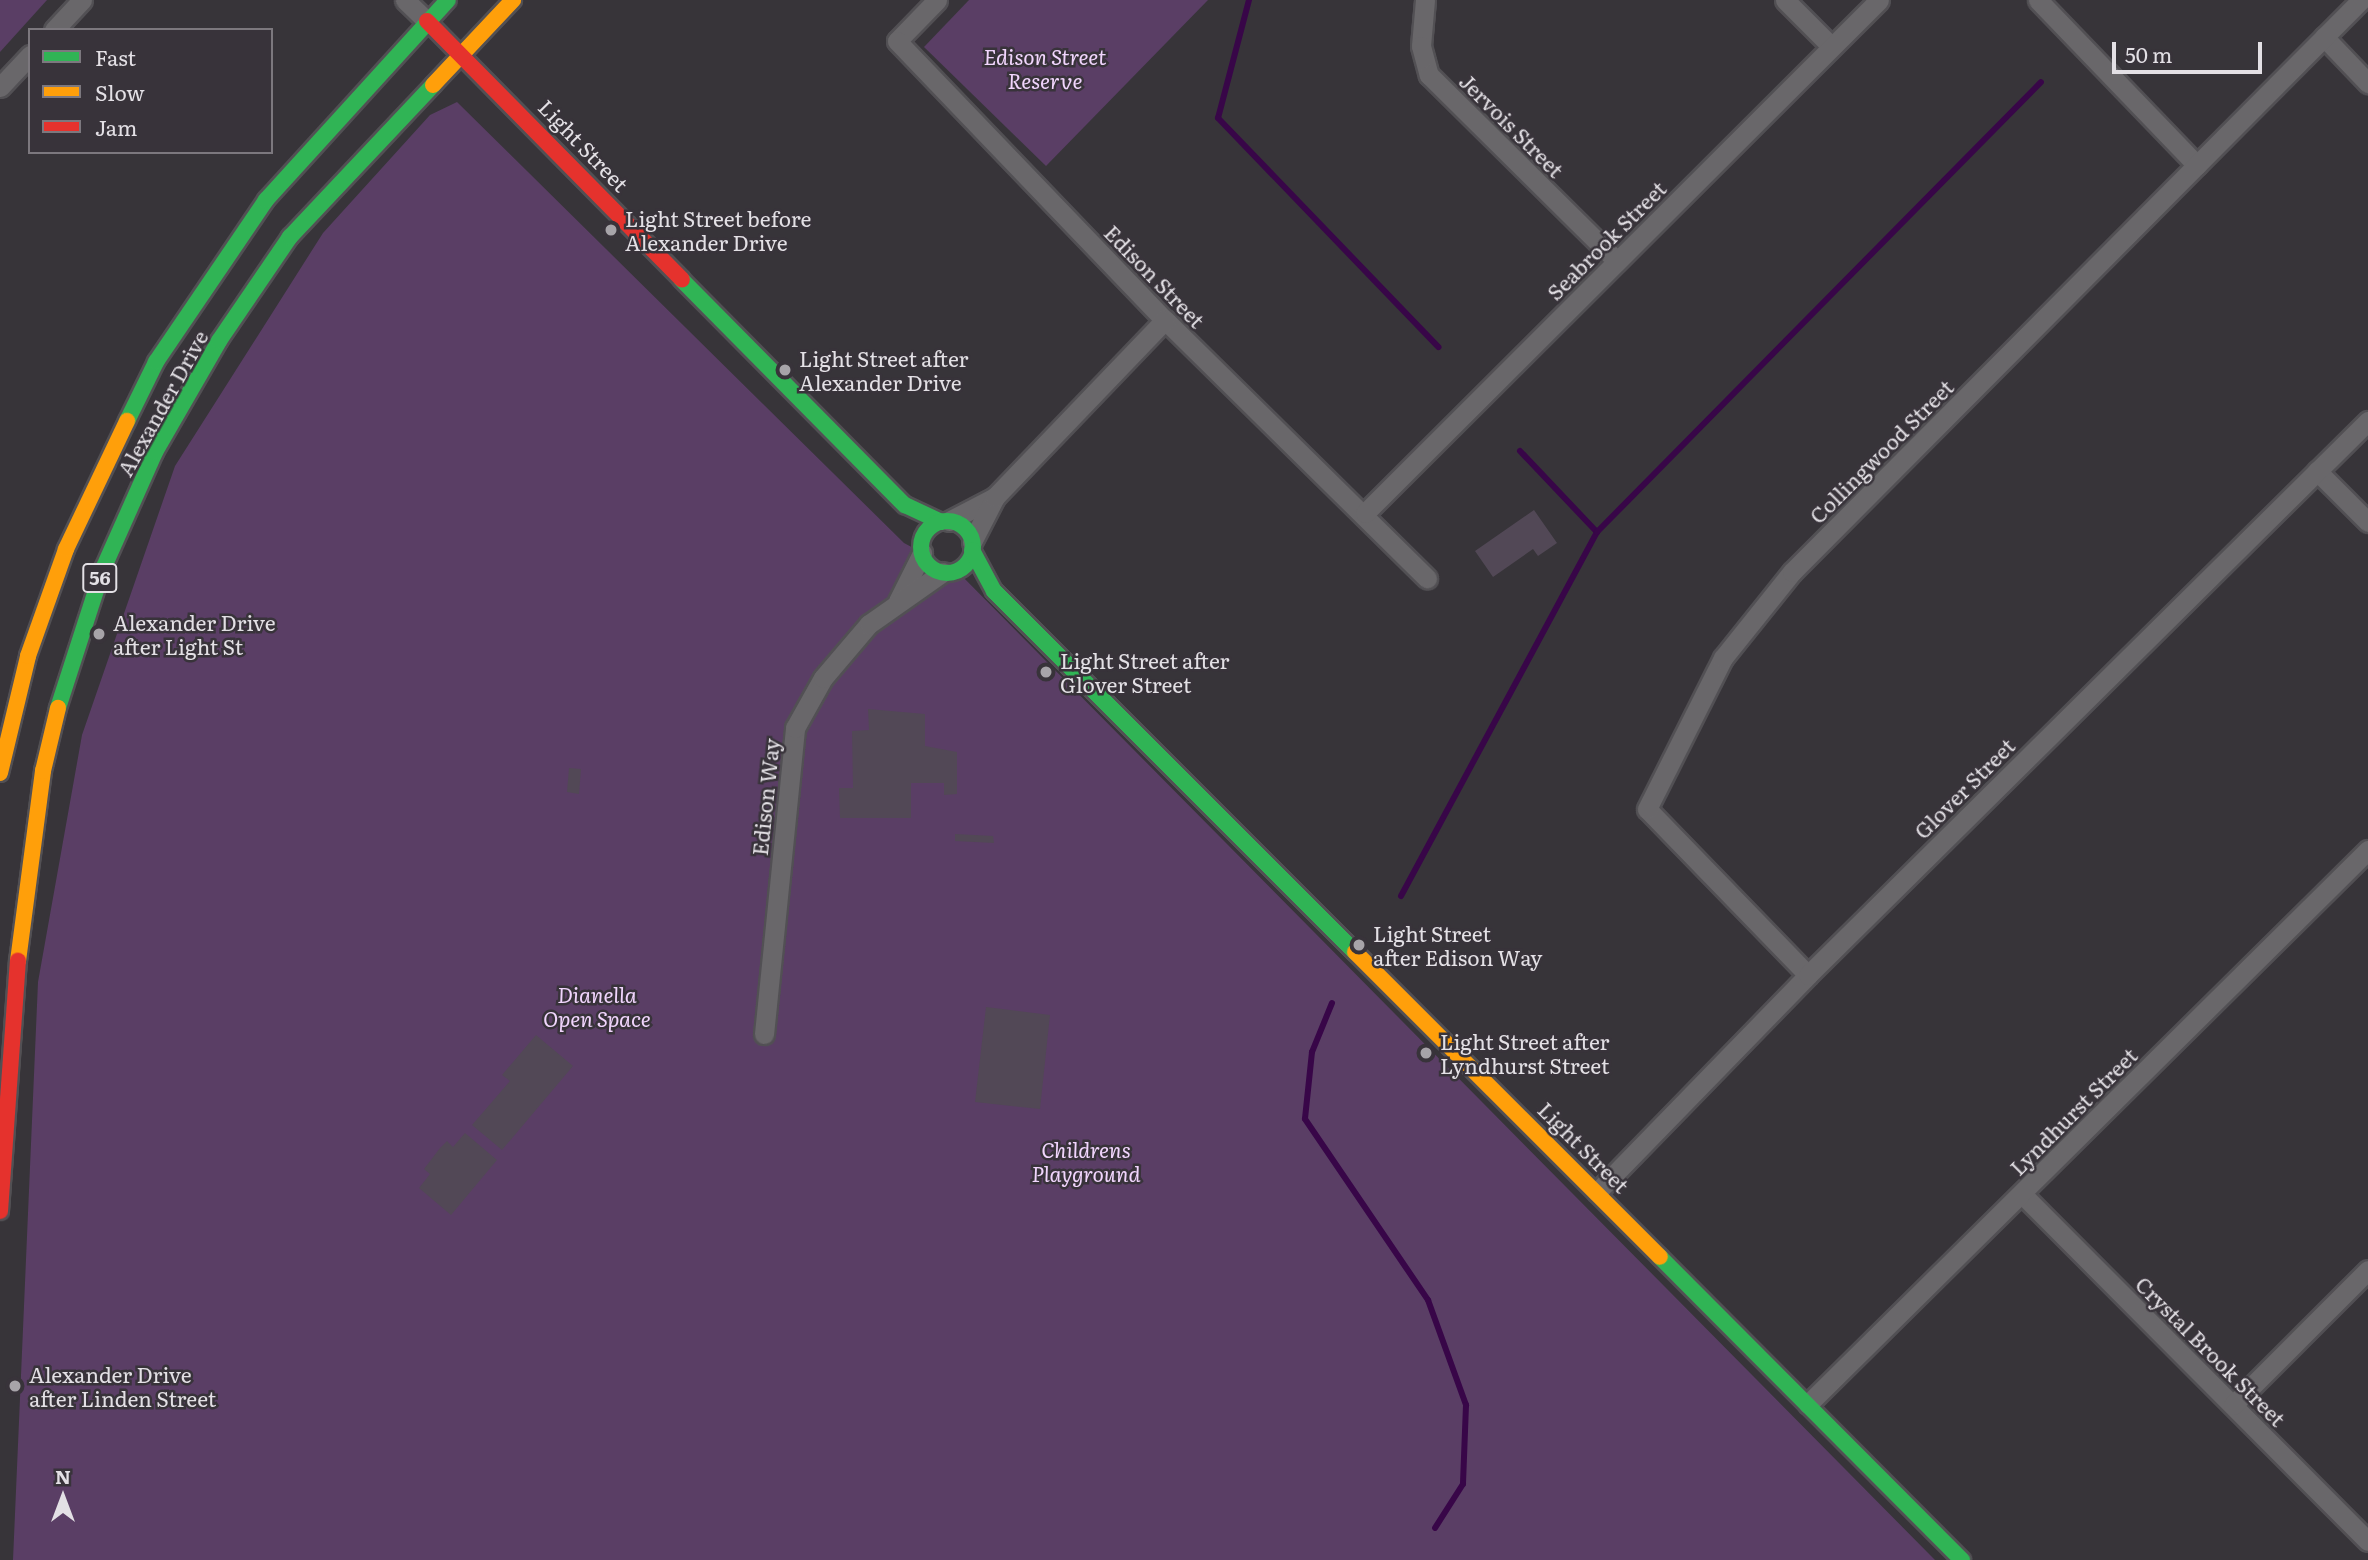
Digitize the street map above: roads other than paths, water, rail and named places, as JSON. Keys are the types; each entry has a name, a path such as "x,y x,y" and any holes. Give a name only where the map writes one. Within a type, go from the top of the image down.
{"street":[{"path":"56,28 82,0"},
{"name":"Light Street","path":"405,0 461,52 905,506 945,522"},
{"name":"Alexander Drive","path":"0,773 28,656 66,549 156,362 258,209 448,0"},
{"name":"Alexander Drive","path":"0,1211 18,961 43,771 57,712 103,569 155,452 219,341 290,237 461,52 513,0"},
{"name":"Edison Street","path":"937,0 897,41 1165,320 1365,513 1427,578"},
{"name":"Jervois Street","path":"1424,0 1421,46 1429,75 1617,261"},
{"path":"1785,0 1831,46"},
{"name":"Seabrook Street","path":"1365,513 1879,0"},
{"path":"2038,0 2197,165"},
{"name":"Collingwood Street","path":"1808,975 1647,809 1723,658 1792,572 2361,0"},
{"path":"2324,37 2368,83"},
{"path":"0,86 28,57"},
{"path":"995,497 926,531 922,549 931,568 950,572 972,546 995,497 1165,320"},
{"name":"Glover Street","path":"1597,1192 1808,975 2368,421"},
{"path":"2317,471 2368,522"},
{"name":"Light Street","path":"905,506 905,519 922,549"},
{"path":"945,522 964,528 972,546"},
{"name":"Light Street","path":"972,546 994,591 1962,1560"},
{"name":"Edison Way","path":"898,601 922,549"},
{"name":"Light Street","path":"950,572 994,591"},
{"name":"Edison Way","path":"764,1034 794,728 823,678 869,625 898,601 950,572"},
{"name":"Lyndhurst Street","path":"1808,1404 2368,850"},
{"name":"Crystal Brook Street","path":"2022,1194 2368,1541"},
{"path":"2232,1405 2368,1270"}],"waterway":[{"path":"1249,0 1218,118 1438,347"},
{"path":"1401,896 1597,532 2041,82"},
{"path":"1520,451 1597,532"},
{"path":"1332,1003 1312,1052 1305,1119 1428,1300 1466,1405 1463,1484 1435,1528"}],"place":[{"name":"Light Street before Alexander Drive","path":"611,230"},
{"name":"Light Street after Alexander Drive","path":"785,370"},
{"name":"Alexander Drive after Light St","path":"99,634"},
{"name":"Light Street after Glover Street","path":"1046,672"},
{"name":"Light Street after Edison Way","path":"1359,945"},
{"name":"Light Street after Lyndhurst Street","path":"1426,1053"},
{"name":"Alexander Drive after Linden Street","path":"15,1386"}],"park label":[{"name":"Edison Street Reserve","path":"1045,68"},
{"name":"Dianella Open Space","path":"597,1006"},
{"name":"Childrens Playground","path":"1086,1161"}]}
